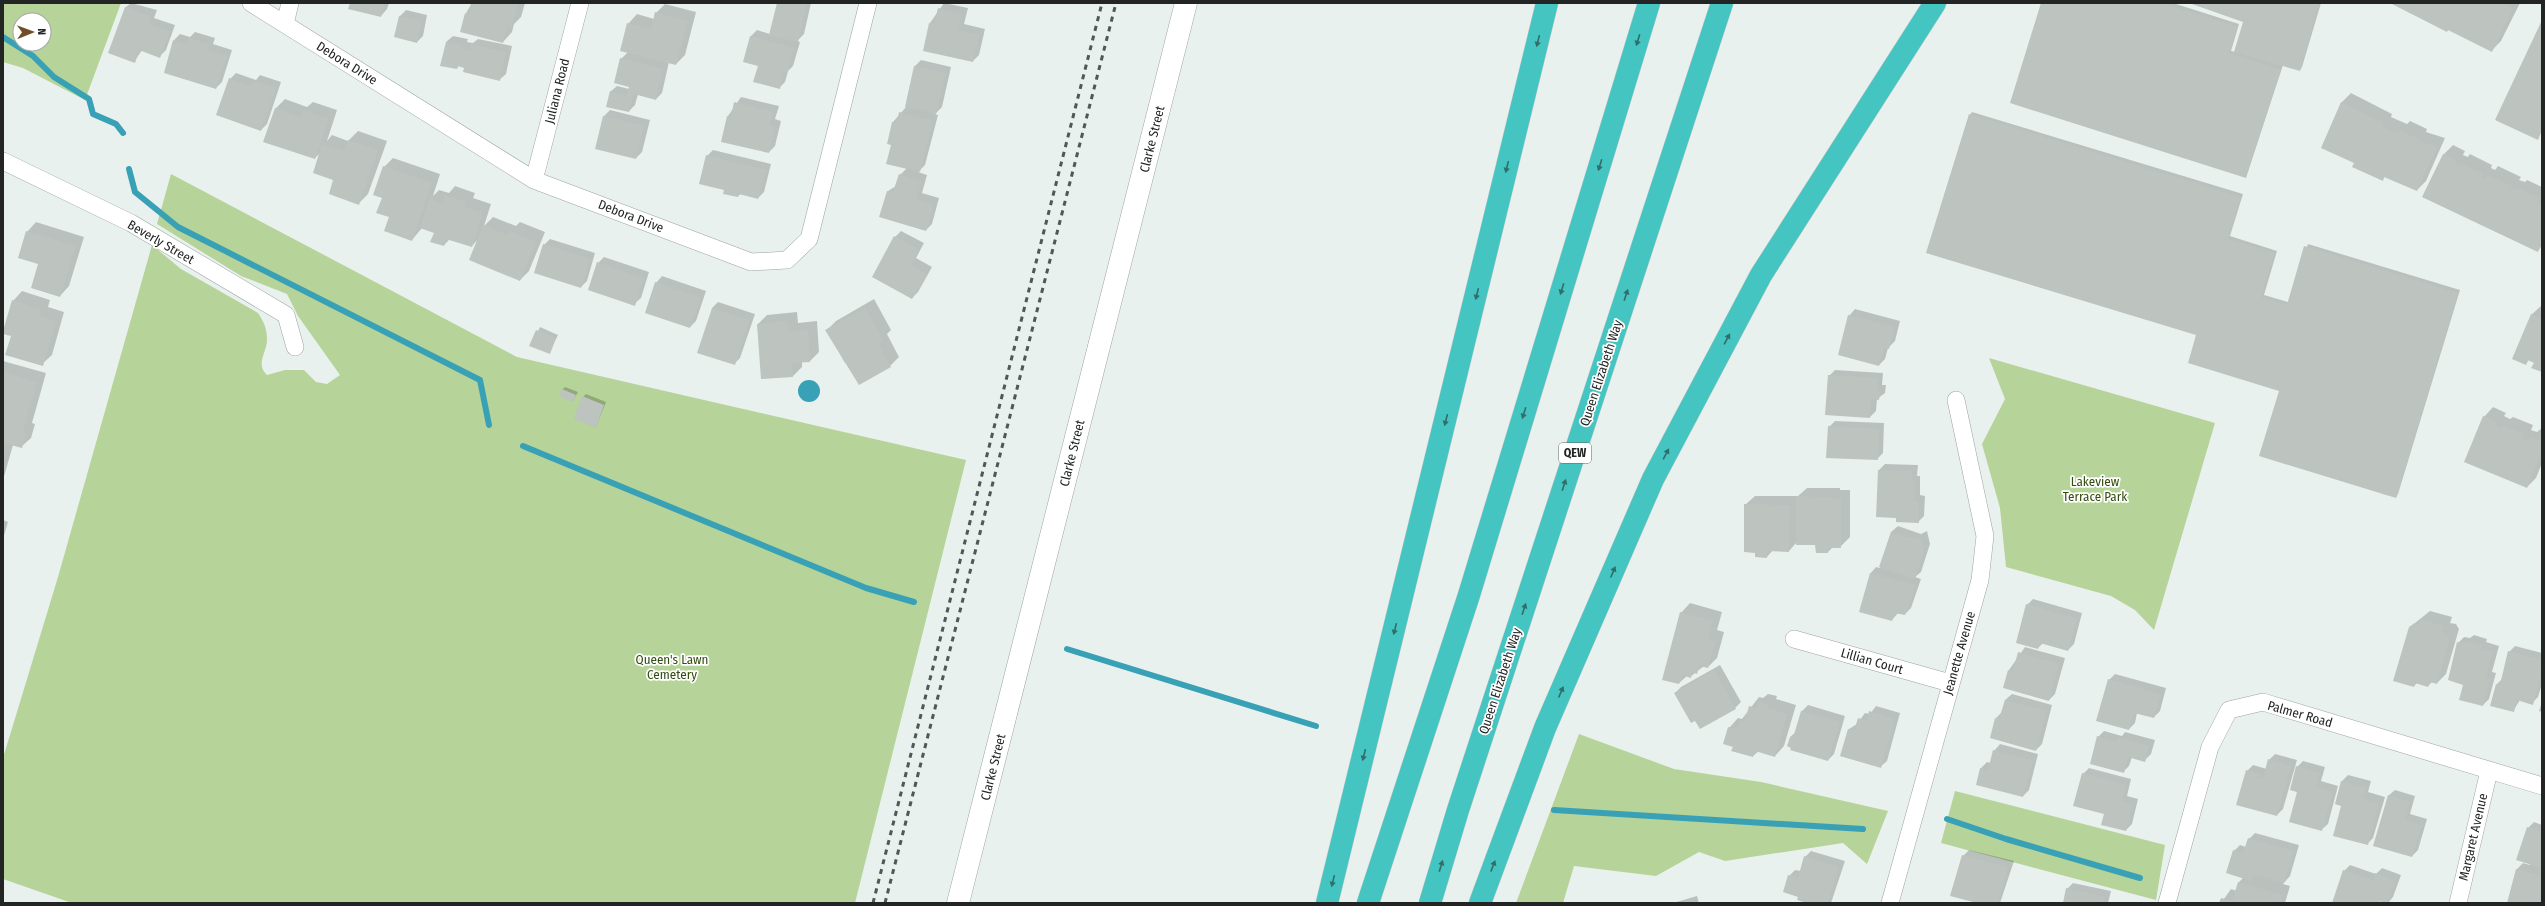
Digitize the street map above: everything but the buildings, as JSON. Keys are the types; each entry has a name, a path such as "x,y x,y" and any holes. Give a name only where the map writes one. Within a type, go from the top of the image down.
{"highway":[{"path":"1327,903 1547,3"},
{"path":"1368,903 1471,587 1649,3"},
{"name":"Queen Elizabeth Way","path":"1430,903 1460,802 1722,3"},
{"path":"1480,903 1546,728 1653,479 1761,275 1935,3"}],"street":[{"name":"Debora Drive","path":"250,3 534,180 751,262 787,260 809,239 868,3"},
{"path":"285,24 290,3"},
{"name":"Juliana Road","path":"534,180 580,3"},
{"name":"Clarke Street","path":"958,903 1186,3"},
{"name":"Beverly Street","path":"3,161 131,223 286,315 295,347"},
{"name":"Jeanette Avenue","path":"1890,903 1950,683 1980,580 1985,536 1956,400"},
{"name":"Lillian Court","path":"1794,639 1950,683"},
{"name":"Palmer Road","path":"2167,903 2210,747 2229,710 2264,702 2542,786"},
{"name":"Margaret Avenue","path":"2458,903 2489,771"}],"green space":[{"path":"3,3 121,3 85,100 23,68 3,62"},
{"name":"Queen's Lawn Cemetery","path":"171,174 517,357 966,460 855,903 72,903 3,879 3,758 58,577 152,245 181,269 258,313 266,329 267,344 262,358 262,367 267,375 285,370 304,370 316,382 327,384 340,375 298,316 287,294 241,276 157,224"},
{"name":"Lakeview Terrace Park","path":"1989,358 2215,423 2154,630 2135,610 2111,596 2006,567 2000,508 1982,444 2005,399"},
{"path":"1579,734 1674,769 1761,782 1888,811 1867,864 1843,843 1725,861 1699,852 1656,876 1574,866 1563,903 1516,903"},
{"path":"1955,791 2165,845 2156,900 1941,843"}],"water":[{"path":"805,380 813,380 820,387 820,395 813,402 805,402 798,395 798,387"}],"waterway":[{"path":"3,37 33,56 54,77 89,99 93,114 116,124 123,133"},
{"path":"129,169 135,192 178,227 480,380 489,425"},
{"path":"523,446 866,588 914,602"},
{"path":"1067,649 1316,726"},
{"path":"1554,810 1863,829"},
{"path":"1947,819 2006,839 2140,878"}],"railway":[{"path":"873,903 1102,3"},
{"path":"885,903 1116,3"}]}
